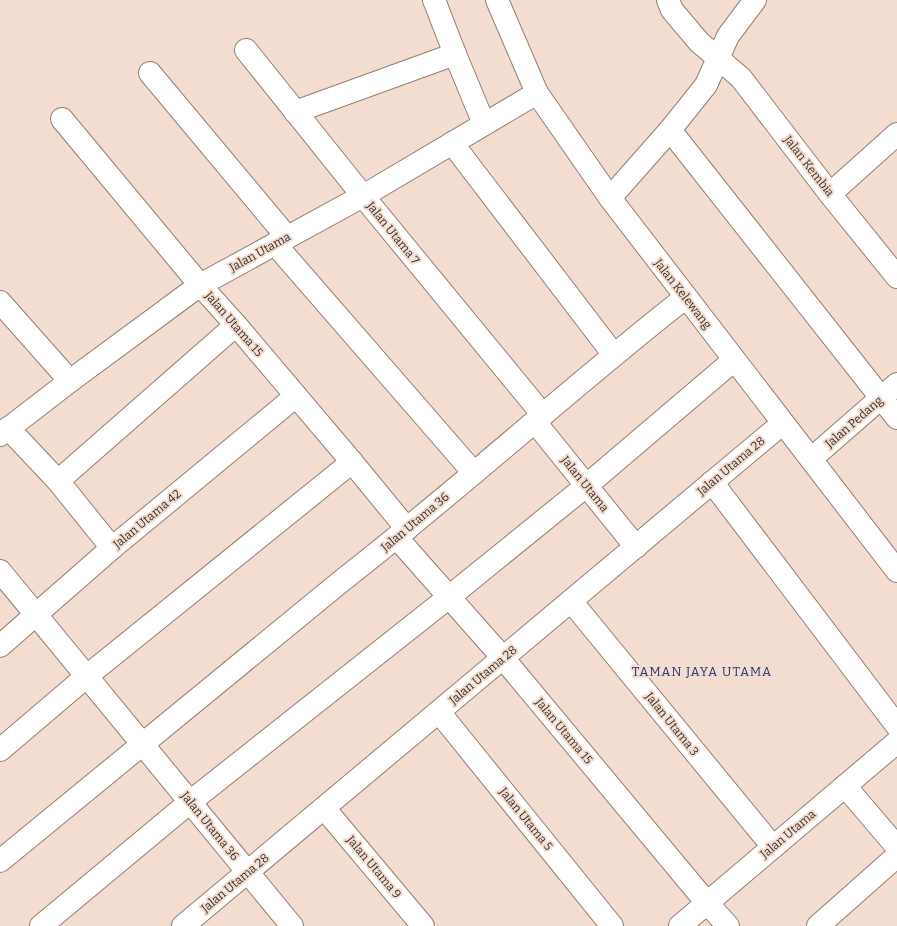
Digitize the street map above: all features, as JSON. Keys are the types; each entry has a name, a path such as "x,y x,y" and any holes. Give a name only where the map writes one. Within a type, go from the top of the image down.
{"street":[{"path":"434,0 484,124"},
{"name":"Jalan Kelewang","path":"497,0 537,93 610,198 897,571"},
{"name":"Jalan Kembia","path":"668,0 672,10 699,42 741,78 830,194 897,277"},
{"path":"610,198 670,130 706,85 728,36 755,0"},
{"name":"Jalan Utama 7","path":"246,50 539,418"},
{"path":"295,112 455,54"},
{"path":"150,73 281,241 474,473"},
{"name":"Jalan Utama","path":"4,431 200,285 363,196 537,93"},
{"name":"Jalan Utama 15","path":"62,120 200,285 236,325 352,462 449,597 503,658 707,903 728,926"},
{"path":"670,130 889,391 897,418"},
{"path":"830,194 897,134"},
{"path":"452,143 614,355"},
{"name":"Jalan Utama 36","path":"0,862 402,533 614,355 686,298"},
{"path":"0,302 70,381"},
{"path":"58,481 236,325"},
{"path":"41,926 190,802 449,597 586,486 734,360"},
{"name":"Jalan Pedang","path":"811,459 889,391"},
{"name":"Jalan Utama 42","path":"0,646 112,548 296,396"},
{"name":"Jalan Utama","path":"539,418 586,486 636,547"},
{"name":"Jalan Utama 28","path":"184,926 783,423"},
{"path":"4,431 58,481 112,548"},
{"path":"0,750 87,676 352,462"},
{"path":"712,482 897,726"},
{"name":"Jalan Utama 36","path":"0,571 292,926"},
{"name":"Jalan Utama 3","path":"571,601 773,847"},
{"name":"Jalan Utama 5","path":"439,712 612,926"},
{"name":"Jalan Utama","path":"680,926 897,742"},
{"path":"845,786 897,847"},
{"name":"Jalan Utama 9","path":"324,808 423,926"},
{"path":"818,926 897,856"}],"district":[{"name":"TAMAN JAYA UTAMA","path":"702,671"}]}
